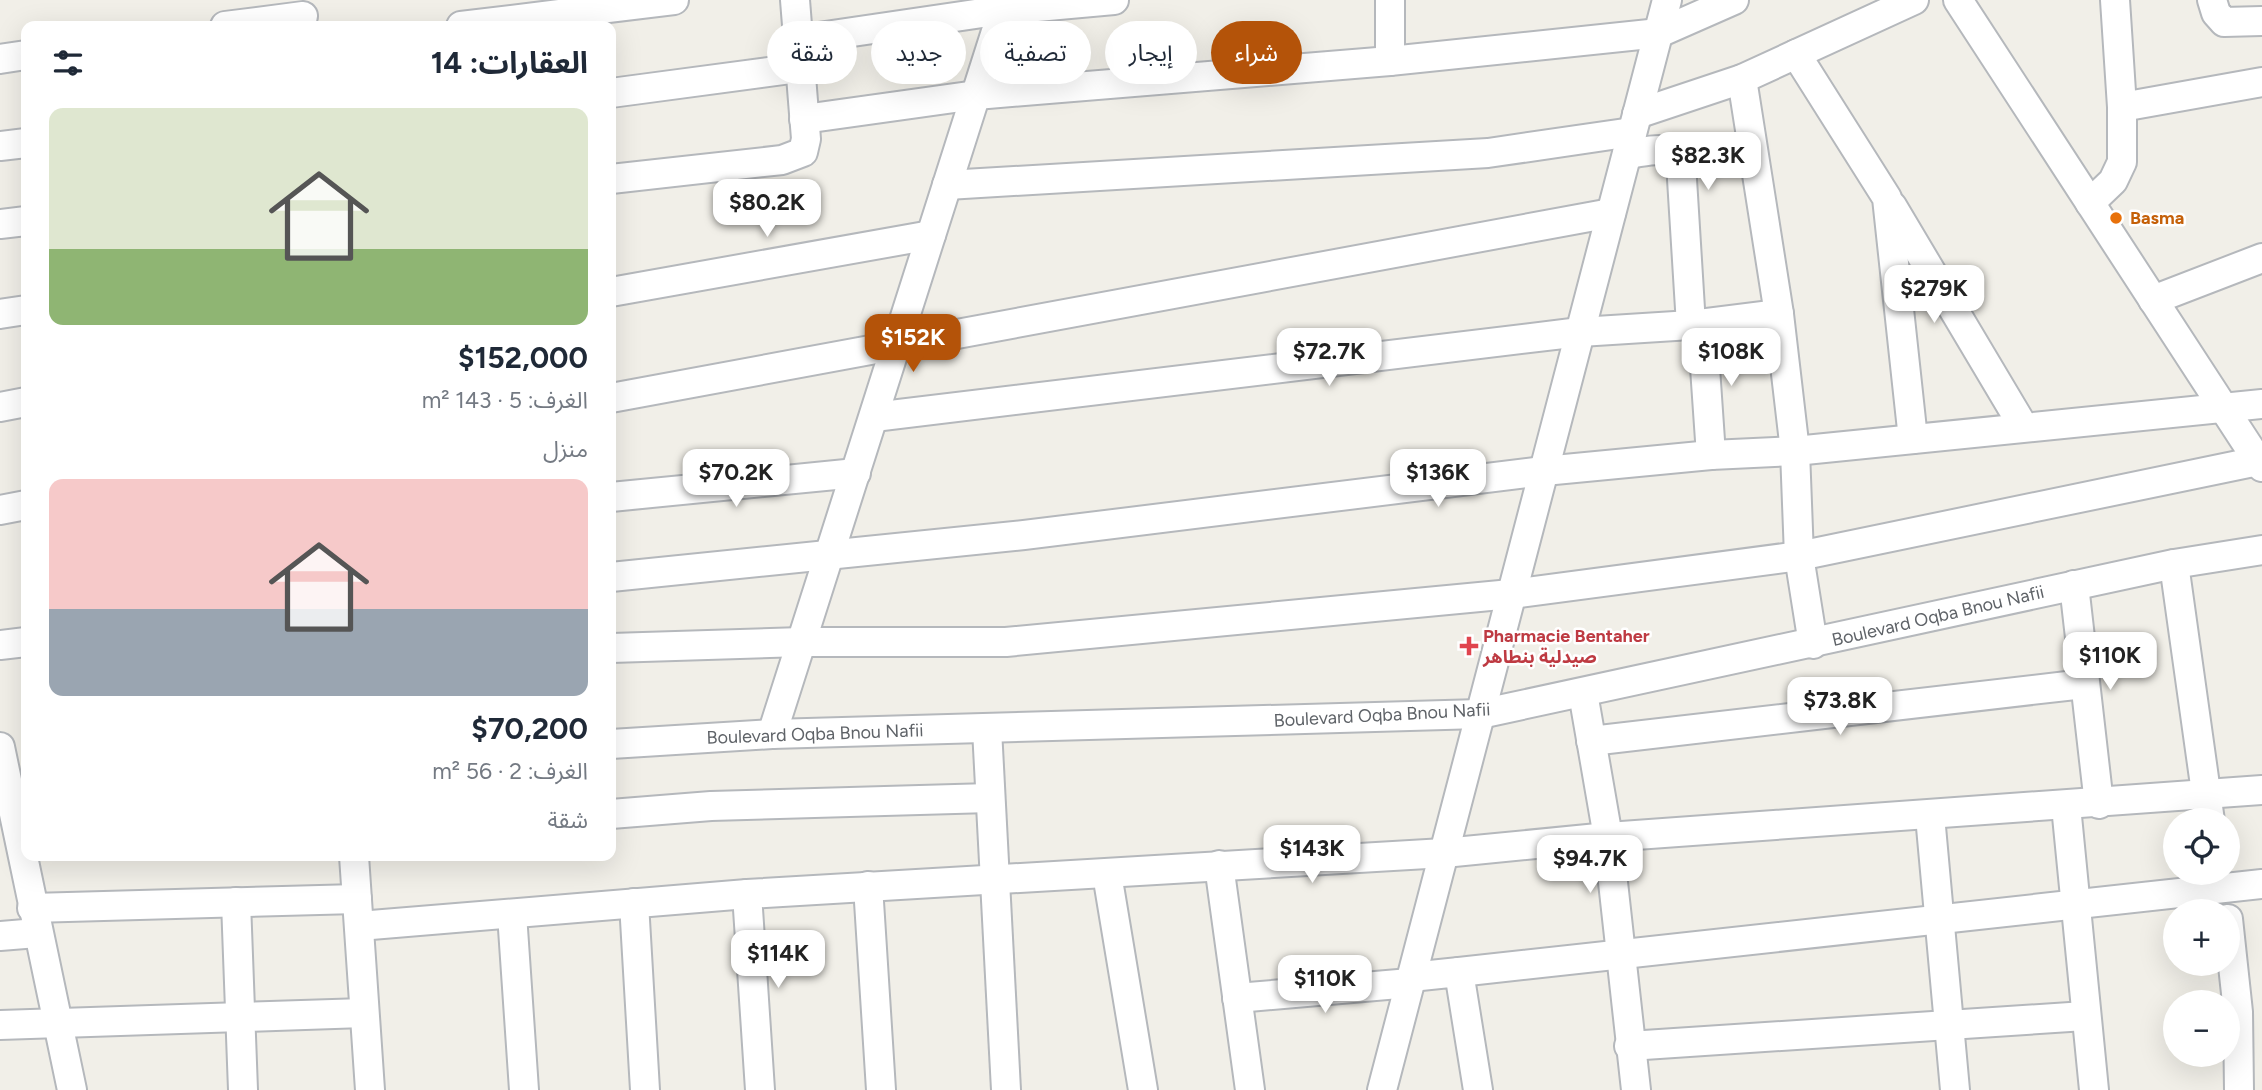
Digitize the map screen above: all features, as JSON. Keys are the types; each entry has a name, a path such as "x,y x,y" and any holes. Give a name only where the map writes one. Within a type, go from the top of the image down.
{"street":[{"path":"502,21 674,0"},
{"path":"795,0 797,21"},
{"path":"857,30 1005,5 1114,0"},
{"path":"1390,0 1390,61"},
{"path":"1382,1090 1667,0"},
{"path":"804,119 976,95 1390,61 1659,33 1734,0"},
{"path":"947,185 1488,153 1632,133 1914,0"},
{"path":"616,648 802,642 1006,642 1511,594 1799,556 2260,464 1958,0"},
{"path":"2090,203 2118,173 2122,162 2122,107 2115,0"},
{"path":"2212,0 2216,13 2224,22 2262,21"},
{"path":"772,734 1005,5"},
{"path":"258,21 303,14"},
{"path":"1796,54 1887,198 2023,426"},
{"path":"0,59 21,56"},
{"path":"616,92 767,72"},
{"path":"1742,79 1779,314 1795,451 1799,556 1813,644"},
{"path":"2122,107 2262,82"},
{"path":"616,178 798,156 805,146 801,84"},
{"path":"1632,133 1671,150 1681,163 1711,455"},
{"path":"0,146 21,144"},
{"path":"1887,198 1913,439"},
{"path":"616,397 1611,213"},
{"path":"0,224 21,221"},
{"path":"616,291 931,234"},
{"path":"2153,300 2262,258"},
{"path":"0,314 21,311"},
{"path":"874,416 1580,332 1697,325 1779,314"},
{"path":"0,407 21,403"},
{"path":"616,576 1192,516 1544,471 1711,455 1795,451 2262,404"},
{"path":"616,497 856,473"},
{"path":"0,510 21,506"},
{"name":"Boulevard Oqba Bnou Nafii","path":"616,744 772,734 1480,714 2174,564 2262,550"},
{"path":"2174,564 2207,808"},
{"path":"2074,586 2099,804"},
{"path":"0,645 21,643"},
{"path":"1591,741 2084,684"},
{"path":"1583,693 1608,837 1623,955 1629,1046 1636,1090"},
{"path":"987,729 1006,1090"},
{"path":"8,766 15,852 35,920 72,1090"},
{"path":"0,936 35,920 236,902 358,912 512,914 868,886 995,882 1219,865 1444,853 1608,837 2066,806 2099,804 2207,808 2262,790"},
{"path":"616,814 711,806 990,798"},
{"path":"2066,806 2094,1090"},
{"path":"1930,816 1955,1090"},
{"path":"354,861 370,1090"},
{"path":"1219,865 1250,1090"},
{"path":"1107,874 1143,1090"},
{"path":"1237,998 2076,904 2224,891 2262,884"},
{"path":"868,886 881,1090"},
{"path":"747,894 760,1090"},
{"path":"236,902 243,1090"},
{"path":"634,903 645,1090"},
{"path":"512,914 524,1090"},
{"path":"2239,1090 2250,1011 2240,969"},
{"path":"1460,972 1478,1090"},
{"path":"0,1025 57,1021 364,1013"},
{"path":"1629,1046 2085,1016"}],"place":[{"name":"Basma","path":"2116,218"},
{"name":"Pharmacie Bentaher صيدلية بنطاهر","path":"1469,646"}]}
